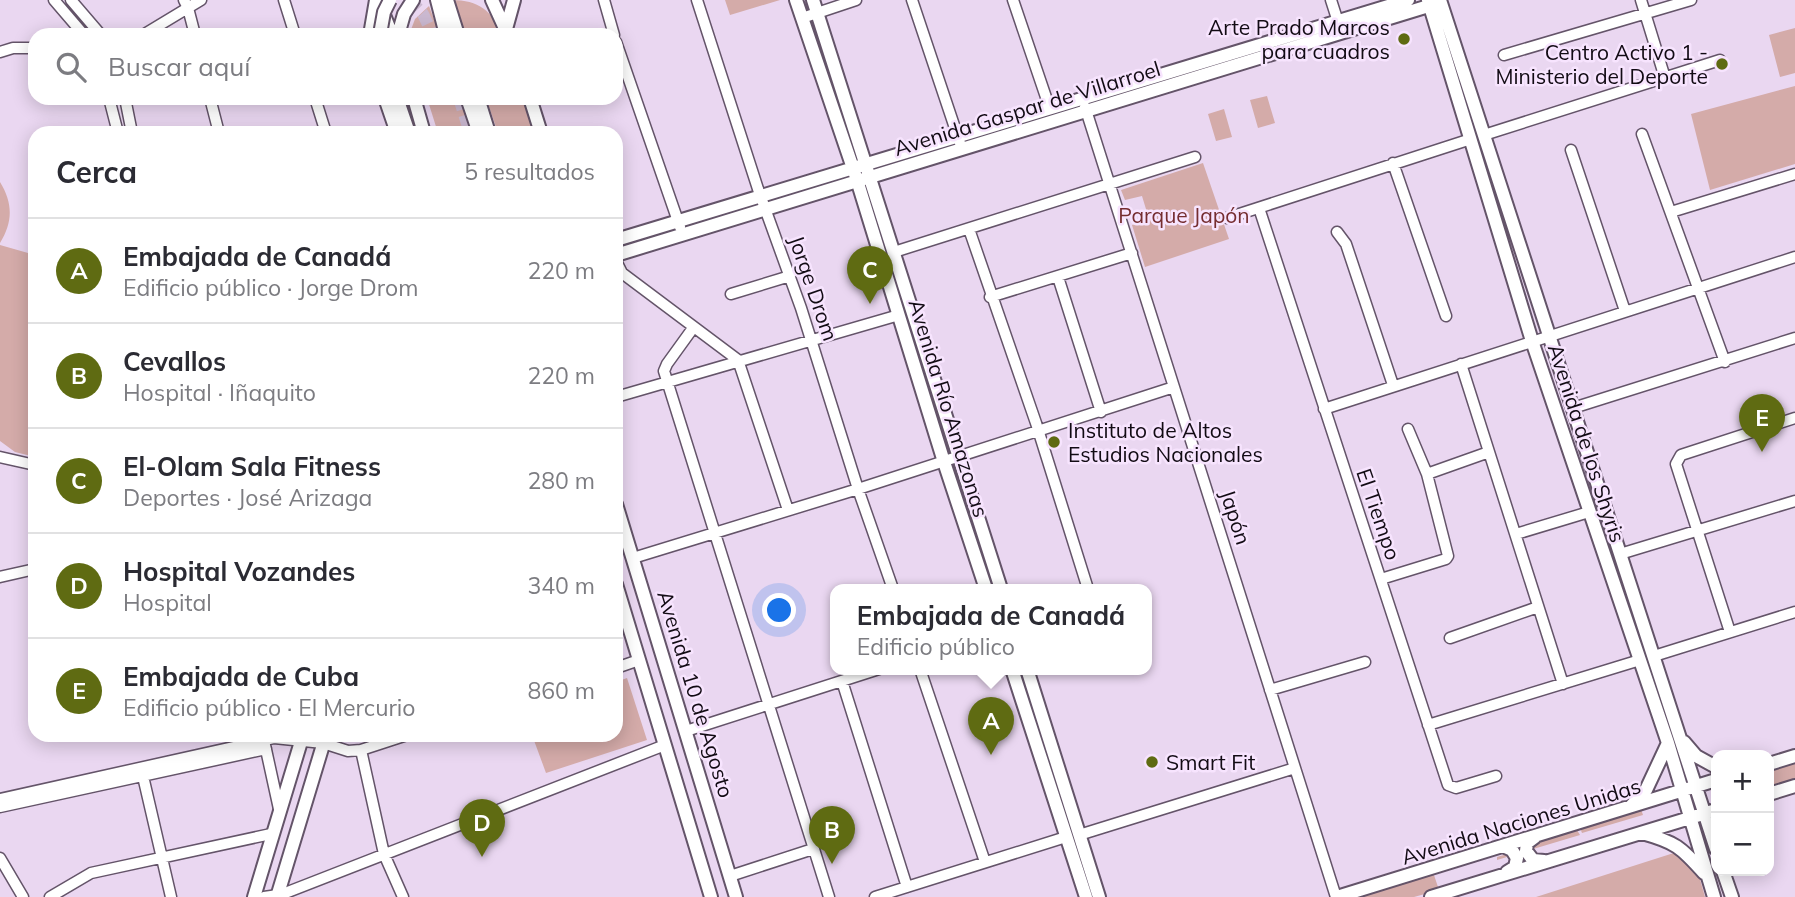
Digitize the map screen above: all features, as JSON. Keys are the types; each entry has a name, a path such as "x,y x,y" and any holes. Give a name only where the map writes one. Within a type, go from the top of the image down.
{"main road":[{"path":"371,28 377,0"},
{"path":"377,0 389,28"},
{"path":"381,28 384,12 390,0"},
{"path":"400,28 404,14 413,0"},
{"path":"437,0 444,28"},
{"path":"447,0 456,28"},
{"path":"492,0 505,28"},
{"path":"508,28 514,0"},
{"name":"Avenida Río Amazonas","path":"796,0 855,174 984,584"},
{"name":"Avenida Río Amazonas","path":"813,0 999,584"},
{"name":"Avenida Gaspar de Villarroel","path":"1340,27 1408,0"},
{"name":"Avenida Gaspar de Villarroel","path":"623,252 680,228 763,202 1340,27 1438,2"},
{"name":"Avenida de los Shyris","path":"1438,2 1654,656 1674,741 1681,792 1714,897"},
{"name":"Avenida de los Shyris","path":"1438,2 1471,139 1532,341 1589,512 1640,660 1674,741 1710,812"},
{"name":"Avenida Gaspar de Villarroel","path":"960,143 1050,109 1084,104"},
{"path":"388,105 395,126"},
{"path":"399,105 407,126"},
{"path":"416,105 422,126"},
{"path":"469,105 477,126"},
{"path":"480,105 487,126"},
{"path":"532,105 539,126"},
{"name":"Avenida Gaspar de Villarroel","path":"623,239 680,228"},
{"name":"Avenida 10 de Agosto","path":"623,525 736,897"},
{"path":"623,607 686,822 711,897"},
{"path":"1014,675 1072,836 1099,897"},
{"path":"1029,675 1086,897"},
{"path":"1630,808 1646,790 1674,741 1711,764"},
{"path":"254,897 279,810 293,742"},
{"path":"277,896 323,742"},
{"path":"1774,762 1795,756"},
{"name":"Avenida Naciones Unidas","path":"1337,897 1711,782"},
{"path":"1774,792 1795,786"},
{"path":"710,808 709,832 729,897"},
{"path":"1431,897 1710,812"},
{"path":"686,822 699,838 718,897"},
{"path":"1641,833 1669,841 1679,847 1707,876"},
{"path":"1542,834 1530,839 1526,851 1533,860 1546,861"},
{"path":"1497,876 1515,867 1518,861 1512,850 1503,846"},
{"path":"1725,876 1732,897"}],"street":[{"path":"54,0 78,28"},
{"path":"71,0 95,28"},
{"path":"153,28 186,4 201,0"},
{"path":"284,0 293,28"},
{"path":"604,0 612,28"},
{"name":"Jorge Drom","path":"697,0 890,584"},
{"path":"802,18 856,0"},
{"path":"912,0 960,143"},
{"path":"1013,0 1050,109"},
{"path":"1331,0 1340,27"},
{"path":"1641,0 1665,78"},
{"path":"1504,55 1691,0"},
{"path":"186,4 193,28"},
{"path":"0,46 28,48"},
{"path":"0,52 13,48"},
{"path":"1484,135 1720,60"},
{"path":"623,62 680,228"},
{"name":"Japón","path":"1084,104 1337,897"},
{"path":"111,105 116,126"},
{"path":"126,105 131,126"},
{"path":"212,105 217,126"},
{"path":"317,105 324,126"},
{"path":"1642,134 1725,362"},
{"path":"1227,218 1471,139"},
{"path":"1571,150 1625,311"},
{"path":"894,252 1195,157"},
{"path":"1393,163 1446,316"},
{"path":"1671,212 1795,174"},
{"name":"El Tiempo","path":"1259,208 1448,785 1451,788 1496,776"},
{"path":"969,229 1086,584"},
{"path":"1337,232 1346,244 1393,385"},
{"path":"990,297 1132,253"},
{"path":"1324,409 1795,257"},
{"path":"623,274 738,360 788,510"},
{"path":"731,294 790,276"},
{"path":"1058,277 1101,412"},
{"path":"623,395 900,315"},
{"path":"693,328 664,371 828,897"},
{"path":"1573,408 1795,338"},
{"path":"1461,364 1563,684"},
{"path":"634,558 1174,387"},
{"path":"1730,632 1676,464 1677,460 1681,455 1795,418"},
{"path":"1381,579 1446,559 1448,556 1427,474 1408,429"},
{"path":"1427,474 1489,452"},
{"path":"0,457 28,463"},
{"path":"1620,554 1795,501"},
{"path":"1516,534 1589,512"},
{"path":"0,577 28,571"},
{"path":"1450,638 1538,607"},
{"path":"1654,656 1795,612"},
{"path":"623,666 639,660"},
{"path":"1429,724 1640,660"},
{"path":"1270,690 1366,662"},
{"path":"687,731 860,675"},
{"path":"922,675 985,862"},
{"path":"842,681 907,887"},
{"path":"0,807 260,742"},
{"path":"264,742 279,810"},
{"path":"329,742 342,750 362,750 386,742"},
{"path":"264,897 277,896 665,745"},
{"path":"362,750 384,854 403,897"},
{"path":"875,897 1295,768"},
{"path":"0,799 142,772"},
{"path":"142,772 171,897"},
{"path":"50,897 91,873 271,834"},
{"path":"730,876 813,849"},
{"path":"0,858 23,897"}],"green space":[{"path":"452,0 470,2 483,8 498,28 462,28"},
{"path":"725,0 780,0 730,15"},
{"path":"429,6 437,28 412,28 415,19"},
{"path":"1795,28 1795,73 1780,77 1769,35"},
{"path":"1795,86 1795,164 1710,190 1691,114"},
{"path":"1267,96 1275,123 1258,128 1250,100"},
{"path":"429,105 465,105 472,126 436,126"},
{"path":"488,105 526,105 534,126 496,126"},
{"path":"1224,109 1232,137 1216,141 1208,114"},
{"name":"Parque Japón","path":"1203,163 1229,239 1145,267 1132,225 1149,219 1142,196 1125,200 1121,190"},
{"path":"0,182 10,212 0,243"},
{"path":"0,245 28,253 28,455 15,452 0,441"},
{"path":"627,678 647,740 546,773 535,742 623,742 623,679"},
{"path":"1795,762 1795,782 1774,788 1774,769"},
{"path":"1641,809 1643,815 1582,833 1580,828"},
{"path":"1577,830 1580,835 1497,860 1497,857"},
{"path":"1680,851 1698,872 1705,897 1536,897"},
{"path":"1433,872 1439,890 1414,897 1354,897"}],"tunnel":[{"path":"410,0 423,14 430,28"},
{"path":"461,105 468,126"}],"place":[{"name":"Arte Prado Marcos para cuadros","path":"1404,39"},
{"name":"Centro Activo 1 - Ministerio del Deporte","path":"1722,64"},
{"name":"El-Olam Sala Fitness","path":"870,304"},
{"name":"Instituto de Altos Estudios Nacionales","path":"1054,442"},
{"name":"Embajada de Cuba","path":"1762,452"},
{"name":"Embajada de Canadá","path":"991,755"},
{"name":"Smart Fit","path":"1152,762"},
{"name":"Hospital Vozandes","path":"482,857"},
{"name":"Cevallos","path":"832,864"}]}
